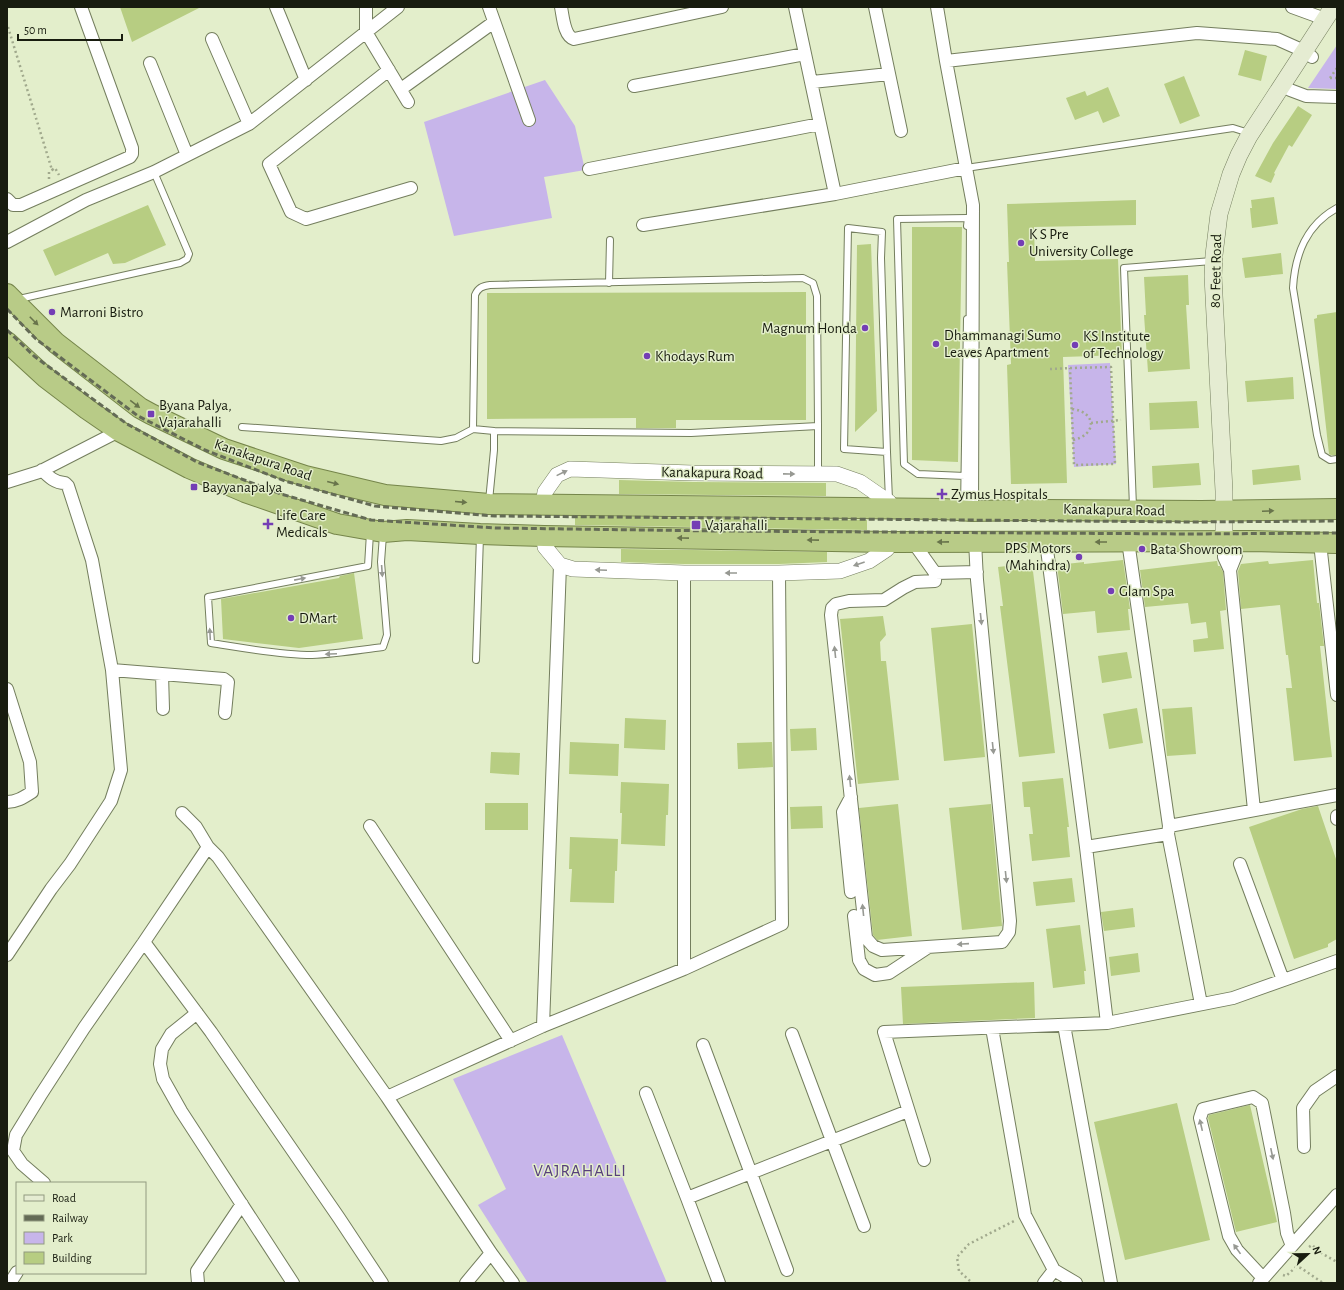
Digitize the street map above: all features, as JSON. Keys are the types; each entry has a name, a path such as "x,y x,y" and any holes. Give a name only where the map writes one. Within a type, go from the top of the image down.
{"highway":[{"name":"Kanakapura Road","path":"10,297 56,343 140,408 224,449 305,476 385,495 489,504 890,505 968,511 1230,511 1336,508"},
{"name":"Kanakapura Road","path":"7,342 45,377 87,409 119,430 189,468 245,492 337,524 376,530 538,536 888,542 1329,543"},
{"path":"538,505 538,536"}],"main road":[{"name":"80 Feet Road","path":"1230,511 1213,276 1216,234 1231,174 1251,133 1308,54 1332,15"},
{"name":"80 Feet Road","path":"1230,542 1223,276 1225,236 1234,196 1248,159 1259,138 1290,90 1308,54"}],"street":[{"path":"7,199 13,205 21,205 130,157 132,151 81,7"},
{"path":"276,7 306,80"},
{"path":"366,7 366,32 408,102"},
{"path":"7,242 82,202 154,172 249,124 398,7"},
{"path":"489,7 529,120"},
{"path":"561,7 568,34 570,38 574,39 722,7"},
{"path":"796,7 835,194"},
{"path":"875,7 901,131"},
{"path":"937,7 973,205 968,511"},
{"path":"1292,7 1332,15"},
{"path":"401,89 494,22"},
{"path":"946,61 1196,33 1277,40 1308,54"},
{"path":"212,39 249,124"},
{"path":"634,86 805,54"},
{"path":"150,63 187,155"},
{"path":"388,70 269,164 291,212 306,219 411,188"},
{"path":"812,82 889,74"},
{"path":"1290,90 1306,96 1337,97"},
{"path":"589,169 820,124"},
{"path":"642,225 835,194 966,168"},
{"path":"73,182 82,202"},
{"path":"7,482 42,470 119,430"},
{"name":"Kanakapura Road","path":"538,505 557,475 570,469 693,473 837,474 860,482 890,505"},
{"path":"7,954 51,889 70,864 111,801 121,770 112,670 92,560 71,493 65,483 59,483 48,477 42,470"},
{"path":"538,536 560,565 573,569 684,573 779,573 840,571 869,561 887,549 888,542"},
{"path":"913,542 935,573 935,580 915,582 884,600 849,601 836,604 832,608 831,616 866,938 872,946 882,950 1002,942 1009,932 1010,921 976,572 975,541"},
{"path":"1046,542 1086,847 1107,1023"},
{"path":"1128,542 1169,830 1201,1004"},
{"path":"1230,542 1236,555 1230,570 1254,810"},
{"path":"1329,543 1337,695"},
{"path":"543,1026 560,565"},
{"path":"935,573 976,572"},
{"path":"684,573 684,969"},
{"path":"386,1097 543,1026 684,969 782,924 779,573"},
{"path":"112,670 224,679 228,682 226,713"},
{"path":"162,674 163,709"},
{"path":"7,689 30,762 32,792 20,800 7,802"},
{"path":"1086,847 1169,830 1254,810 1337,795"},
{"path":"851,797 843,812 851,892"},
{"path":"182,813 196,827 208,847 218,857 386,1097 491,1253 513,1283"},
{"path":"370,826 511,1041"},
{"path":"43,1182 22,1164 13,1151 16,1135 84,1028 208,847"},
{"path":"1240,864 1283,980"},
{"path":"854,916 859,960 864,969 875,975 888,973 929,947"},
{"path":"144,942 197,1013 382,1283"},
{"path":"924,1160 884,1032 1107,1023 1233,998 1337,962"},
{"path":"197,1013 171,1034 162,1049 160,1064 163,1079 181,1111 293,1283"},
{"path":"1064,1025 1111,1283"},
{"path":"992,1028 1025,1215 1054,1270 1076,1283"},
{"path":"792,1034 864,1226"},
{"path":"702,1045 787,1270"},
{"path":"1304,1147 1303,1108 1315,1091 1337,1076"},
{"path":"646,1093 719,1283"},
{"path":"1293,1245 1287,1233 1262,1103 1253,1097 1203,1109 1200,1118 1229,1236 1261,1280 1293,1245 1333,1208 1337,1195"},
{"path":"687,1198 908,1111"},
{"path":"198,1283 197,1271 242,1204"},
{"path":"466,1283 491,1253"},
{"path":"1044,1283 1054,1270"},
{"path":"10,1283 16,1274"}],"lane":[{"path":"966,168 1233,128 1251,133"},
{"path":"10,297 180,263 188,259 188,254 154,172"},
{"path":"1337,208 1316,223 1299,249 1293,288 1317,435 1322,455 1330,460 1337,459"},
{"path":"965,476 918,474 904,464 897,219 968,218 965,476 968,511"},
{"path":"887,452 844,449 848,228 882,232 887,452 890,505"},
{"path":"609,283 610,240"},
{"path":"1133,510 1124,268 1214,260"},
{"path":"473,429 475,295 477,290 482,286 803,278 813,283 817,296 818,474"},
{"path":"242,427 441,441 456,438 473,429 494,431 691,433 818,426"},
{"path":"489,504 494,450 494,431"},
{"path":"376,530 381,562 387,636 383,647 310,655 258,650 211,643 208,596 368,566 376,530"},
{"path":"476,660 480,534"}],"path":[{"path":"8,27 52,170"},
{"path":"1337,68 1330,78 1337,78"},
{"path":"1050,369 1070,368 1111,367 1115,464 1074,465 1070,368"},
{"path":"1072,408 1088,414 1091,423 1088,432 1082,438 1073,440"},
{"path":"1091,423 1129,419"},
{"path":"970,1282 959,1271 957,1257 969,1244 1025,1215"},
{"path":"1293,1245 1305,1248 1312,1245 1323,1254 1337,1262"},
{"path":"1274,1266 1282,1275 1286,1276 1296,1267 1301,1268 1323,1283"}],"green space":[{"path":"1337,45 1337,89 1308,88"},
{"path":"545,80 575,126 585,170 544,177 552,218 454,236 424,122"},
{"path":"1110,363 1116,464 1074,467 1068,365"},
{"path":"562,1035 667,1283 528,1283 478,1205 506,1189 453,1079"}],"building":[{"path":"120,7 201,7 132,42"},
{"path":"1245,50 1267,56 1261,81 1238,75"},
{"path":"1184,76 1200,116 1180,124 1164,84"},
{"path":"1108,87 1120,116 1103,123 1098,111 1075,120 1066,98 1085,91 1087,96"},
{"path":"1298,106 1312,115 1292,147 1289,145 1274,173 1275,174 1271,183 1255,176 1273,143"},
{"path":"1274,197 1278,224 1252,228 1250,208 1252,208 1251,200"},
{"path":"1136,200 1136,225 1034,227 1035,261 1118,259 1122,355 1063,357 1067,483 1011,484 1007,365 1011,364 1007,262 1009,262 1007,204"},
{"path":"148,205 166,245 125,263 113,264 108,253 55,276 43,250"},
{"name":"Dhammanagi Sumo Leaves Apartment","path":"912,227 962,227 958,462 912,460"},
{"name":"Magnum Honda","path":"871,244 877,411 855,432 857,245"},
{"path":"1281,253 1283,274 1245,278 1242,258"},
{"path":"1188,275 1189,305 1186,305 1190,369 1148,372 1144,315 1146,315 1144,277"},
{"name":"Khodays Rum","path":"806,292 806,420 676,420 676,428 636,428 636,418 487,419 487,293"},
{"path":"1337,312 1337,455 1331,455 1329,454 1314,319 1317,318 1317,315"},
{"path":"1293,377 1294,399 1247,402 1245,381"},
{"path":"1197,401 1199,428 1150,430 1149,403"},
{"path":"1199,463 1201,485 1153,488 1152,466"},
{"path":"1299,465 1301,480 1253,485 1252,470"},
{"path":"619,480 826,483 826,496 619,494"},
{"path":"575,516 867,520 867,530 575,525"},
{"path":"621,549 827,552 827,562 779,564 684,564 621,562"},
{"path":"1123,560 1130,609 1128,609 1130,630 1097,633 1095,611 1063,614 1057,565"},
{"path":"1313,560 1317,603 1319,603 1324,646 1320,646 1332,757 1294,761 1286,688 1292,688 1288,655 1286,655 1280,605 1241,609 1238,571 1241,564 1268,561 1269,564"},
{"path":"1217,561 1218,566 1220,566 1223,572 1226,610 1220,611 1224,649 1194,652 1193,640 1208,638 1206,622 1191,624 1188,603 1145,607 1140,570"},
{"path":"1032,563 1055,753 1019,757 1000,606 1003,606 998,567"},
{"name":"DMart","path":"354,573 363,639 299,648 223,639 221,599 339,578 340,576"},
{"path":"883,616 886,635 880,642 881,661 886,661 899,780 858,784 840,619"},
{"path":"972,624 985,757 944,761 931,628"},
{"path":"1127,652 1132,678 1102,683 1098,656"},
{"path":"1192,707 1196,754 1167,756 1162,709"},
{"path":"1137,708 1143,743 1109,749 1103,714"},
{"path":"625,718 666,720 665,750 624,748"},
{"path":"816,728 817,750 791,751 790,729"},
{"path":"570,742 619,744 618,776 569,774"},
{"path":"772,742 773,767 738,769 737,743"},
{"path":"491,752 520,753 519,775 490,773"},
{"path":"1063,778 1069,827 1067,827 1070,857 1032,861 1029,834 1033,834 1030,807 1024,807 1022,782"},
{"path":"621,782 669,784 665,846 621,844"},
{"path":"485,803 528,803 528,830 485,830"},
{"path":"898,804 912,936 877,940 873,935 859,808"},
{"path":"991,804 1002,926 962,930 949,808"},
{"path":"822,806 823,828 791,829 790,807"},
{"path":"1318,806 1337,862 1337,939 1328,944 1328,947 1294,959 1249,827 1302,809"},
{"path":"570,837 618,839 614,903 570,902 572,869 569,869"},
{"path":"1072,878 1075,902 1036,906 1033,882"},
{"path":"1133,908 1135,927 1104,931 1101,912"},
{"path":"1080,925 1086,971 1084,971 1085,984 1053,988 1046,929"},
{"path":"1138,953 1140,972 1111,976 1109,957"},
{"path":"1034,982 1035,1018 903,1024 901,987"},
{"path":"1177,1103 1210,1240 1125,1260 1094,1122"},
{"path":"1250,1105 1277,1222 1236,1232 1208,1118 1209,1115"}],"railway":[{"path":"7,309 36,339 138,416 205,450 285,481 375,506 495,516 1192,522 1337,521"},
{"path":"7,330 34,356 127,424 197,462 281,494 371,520 496,528 1193,534 1337,533"}],"place":[{"name":"K S Pre University College","path":"1021,243"},
{"name":"Marroni Bistro","path":"52,312"},
{"name":"Magnum Honda","path":"865,328"},
{"name":"Dhammanagi Sumo Leaves Apartment","path":"936,344"},
{"name":"KS Institute of Technology","path":"1075,345"},
{"name":"Khodays Rum","path":"647,356"},
{"name":"Byana Palya, Vajarahalli","path":"151,414"},
{"name":"Bayyanapalya","path":"194,487"},
{"name":"Zymus Hospitals","path":"942,494"},
{"name":"Life Care Medicals","path":"268,524"},
{"name":"Vajarahalli","path":"696,525"},
{"name":"Bata Showroom","path":"1142,549"},
{"name":"PPS Motors (Mahindra)","path":"1079,557"},
{"name":"Glam Spa","path":"1111,591"},
{"name":"DMart","path":"291,618"}],"district":[{"name":"VAJRAHALLI","path":"580,1170"}]}
